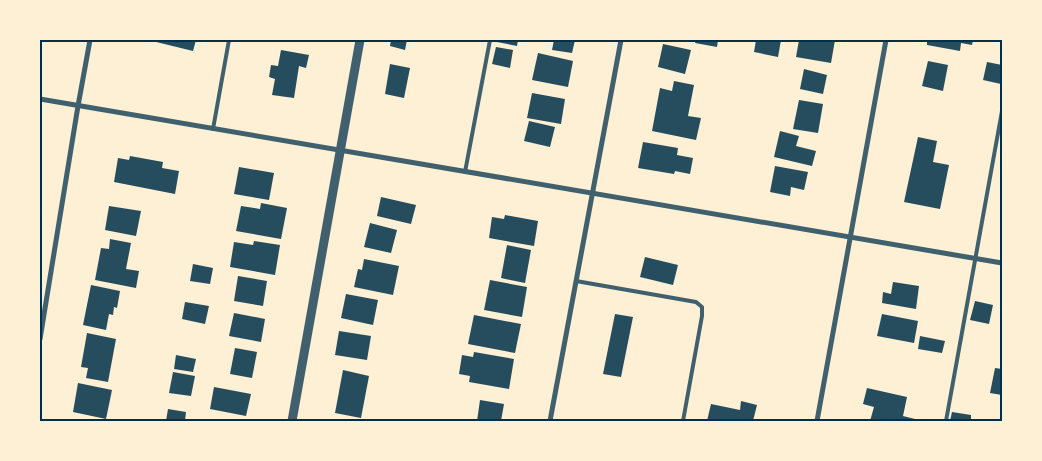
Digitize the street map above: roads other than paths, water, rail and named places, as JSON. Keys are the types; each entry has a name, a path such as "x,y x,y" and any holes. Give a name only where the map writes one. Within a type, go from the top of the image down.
{"street":[{"path":"40,340 90,40"},
{"path":"292,421 360,40"},
{"path":"550,421 621,40"},
{"path":"817,421 886,40"},
{"path":"40,99 1002,263"}],"lane":[{"path":"213,129 229,40"},
{"path":"465,172 490,40"},
{"path":"946,421 1002,111"},
{"path":"576,282 696,302 702,307 683,421"}]}
